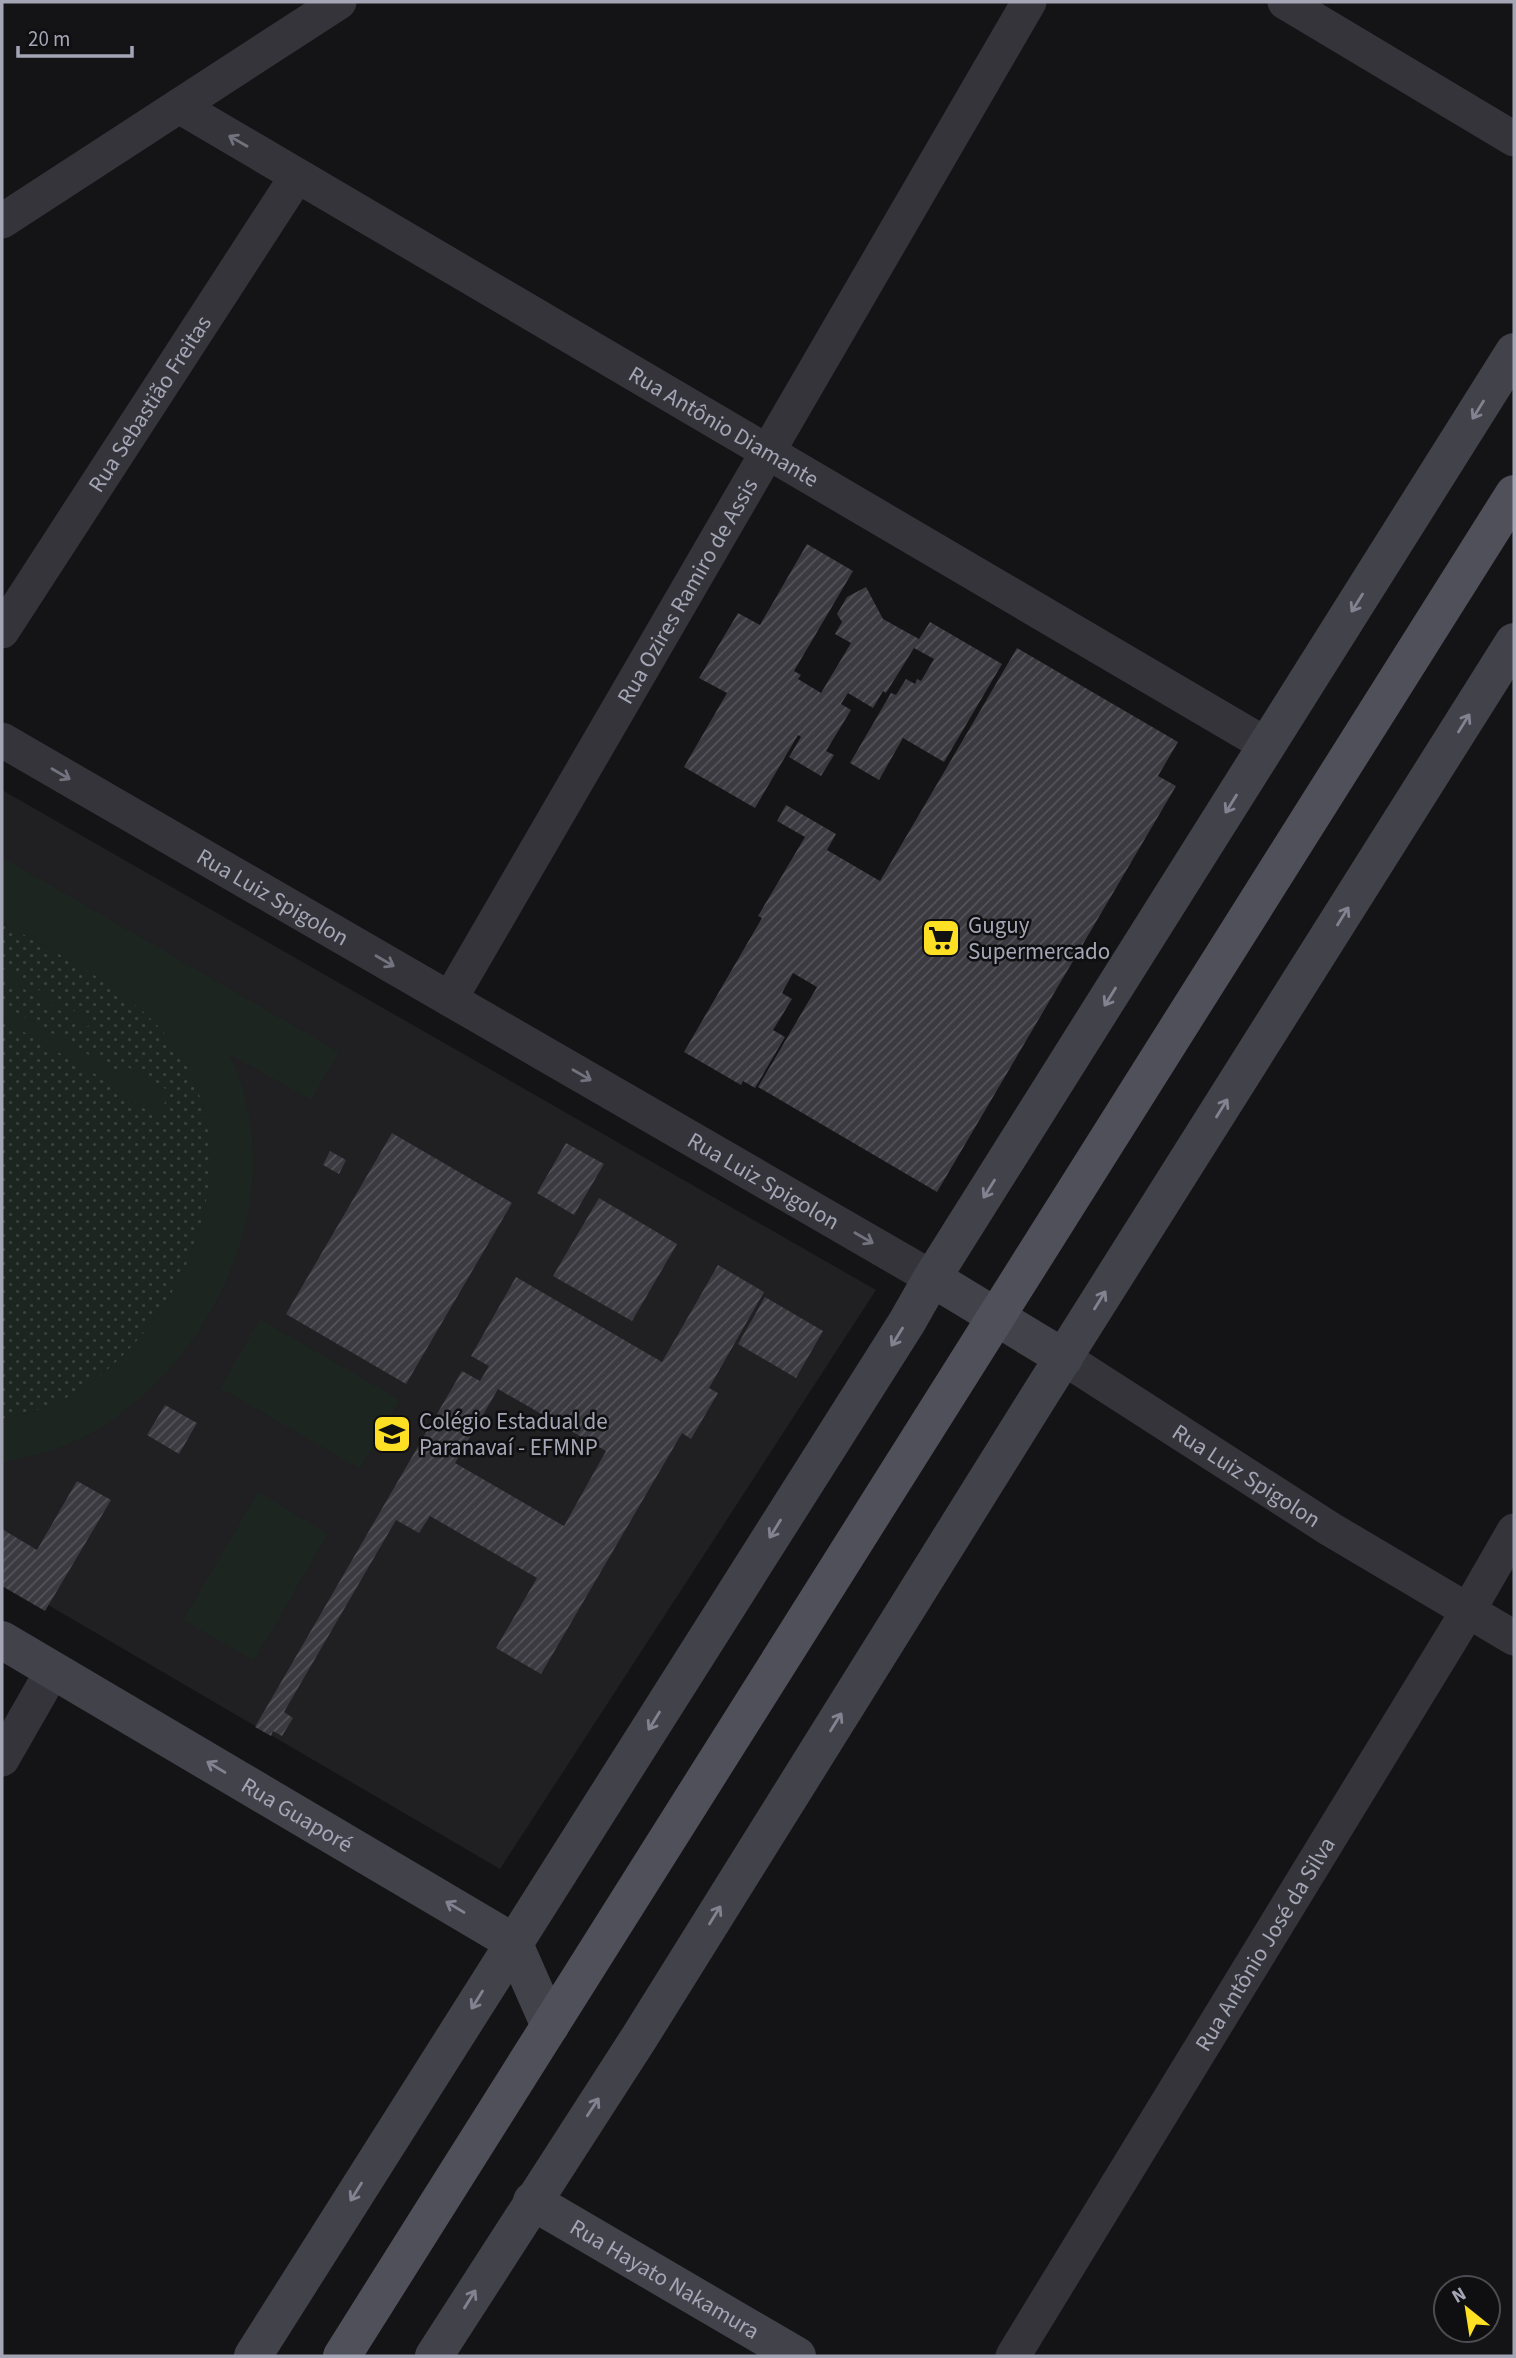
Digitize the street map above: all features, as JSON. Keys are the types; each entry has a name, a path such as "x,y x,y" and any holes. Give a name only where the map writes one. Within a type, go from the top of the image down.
{"main road":[{"path":"342,2356 1514,494"}],"street":[{"path":"2,221 339,2"},
{"name":"Rua Ozires Ramiro de Assis","path":"450,999 588,766 766,452 1029,2"},
{"path":"1285,2 1514,139"},
{"name":"Rua Antônio Diamante","path":"179,106 1268,746"},
{"name":"Rua Sebastião Freitas","path":"2,631 296,176"},
{"path":"253,2356 899,1334 1514,352"},
{"path":"433,2356 639,2038 1514,642"},
{"name":"Rua Luiz Spigolon","path":"2,740 932,1278 1064,1358 1330,1529 1514,1638"},
{"name":"Rua Antônio José da Silva","path":"1013,2356 1468,1611 1514,1531"},
{"name":"Rua Guaporé","path":"2,1640 513,1942"},
{"path":"2,1759 53,1670"},
{"path":"513,1942 550,2026"},
{"name":"Rua Hayato Nakamura","path":"532,2201 797,2356"}],"shaded area":[{"name":"Colégio Estadual de Paranavaí - EFMNP","path":"2,790 876,1290 500,1869 2,1578"},
{"path":"2,857 339,1052 311,1100 229,1054 247,1106 253,1160 248,1215 232,1268 208,1317 175,1363 136,1402 81,1439 37,1455 2,1463 2,1419 64,1400 111,1367 145,1331 174,1289 195,1244 207,1195 210,1146 201,1098 179,1053 162,1031 143,1011 99,978 2,922"},
{"path":"2,922 99,978 143,1011 162,1031 179,1053 201,1098 210,1146 207,1195 195,1244 174,1289 145,1331 111,1367 72,1395 38,1410 2,1419"},
{"path":"2,968 91,1021 88,1027 2,976"},
{"path":"2,1004 121,1074 126,1066 171,1092 157,1116 112,1090 114,1085 2,1019"},
{"path":"260,1319 400,1400 360,1469 220,1388"},
{"path":"258,1492 328,1534 254,1661 183,1620"}],"building":[{"path":"807,544 853,571 794,671 801,675 798,679 821,693 851,643 835,634 842,622 837,614 847,597 866,587 883,619 919,639 930,622 1002,664 944,762 903,738 879,780 850,763 891,693 896,695 906,679 915,684 917,679 921,681 934,659 914,648 886,693 883,691 873,708 848,693 841,704 851,710 826,751 834,755 821,776 789,757 801,737 798,735 755,808 684,767 727,693 699,678 738,613 760,625"},
{"name":"Guguy Supermercado","path":"1017,648 1178,742 1158,776 1176,786 937,1192 758,1087 817,987 793,973 782,993 792,999 773,1030 785,1037 755,1088 743,1081 741,1085 684,1052 762,918 758,916 805,837 777,821 786,805 836,834 827,850 880,881"},
{"path":"392,1133 512,1203 406,1384 286,1314"},
{"path":"566,1143 604,1164 574,1215 537,1193"},
{"path":"330,1151 346,1160 339,1174 323,1165"},
{"path":"599,1198 677,1244 632,1321 553,1276"},
{"path":"718,1265 764,1292 709,1388 718,1393 691,1439 682,1433 541,1674 496,1648 537,1578 430,1516 419,1533 396,1520 284,1712 293,1718 282,1736 273,1731 271,1736 255,1727 462,1371 480,1381 489,1366 471,1356 516,1277 662,1362","holes":["498,1389 606,1451 564,1526 455,1463"]},
{"path":"765,1297 823,1331 796,1378 738,1344"},
{"path":"165,1405 197,1423 179,1454 147,1435"},
{"path":"77,1481 111,1500 45,1611 2,1586 2,1529 37,1550"}],"place":[{"name":"Guguy Supermercado","path":"941,938"},
{"name":"Colégio Estadual de Paranavaí - EFMNP","path":"392,1434"}]}
